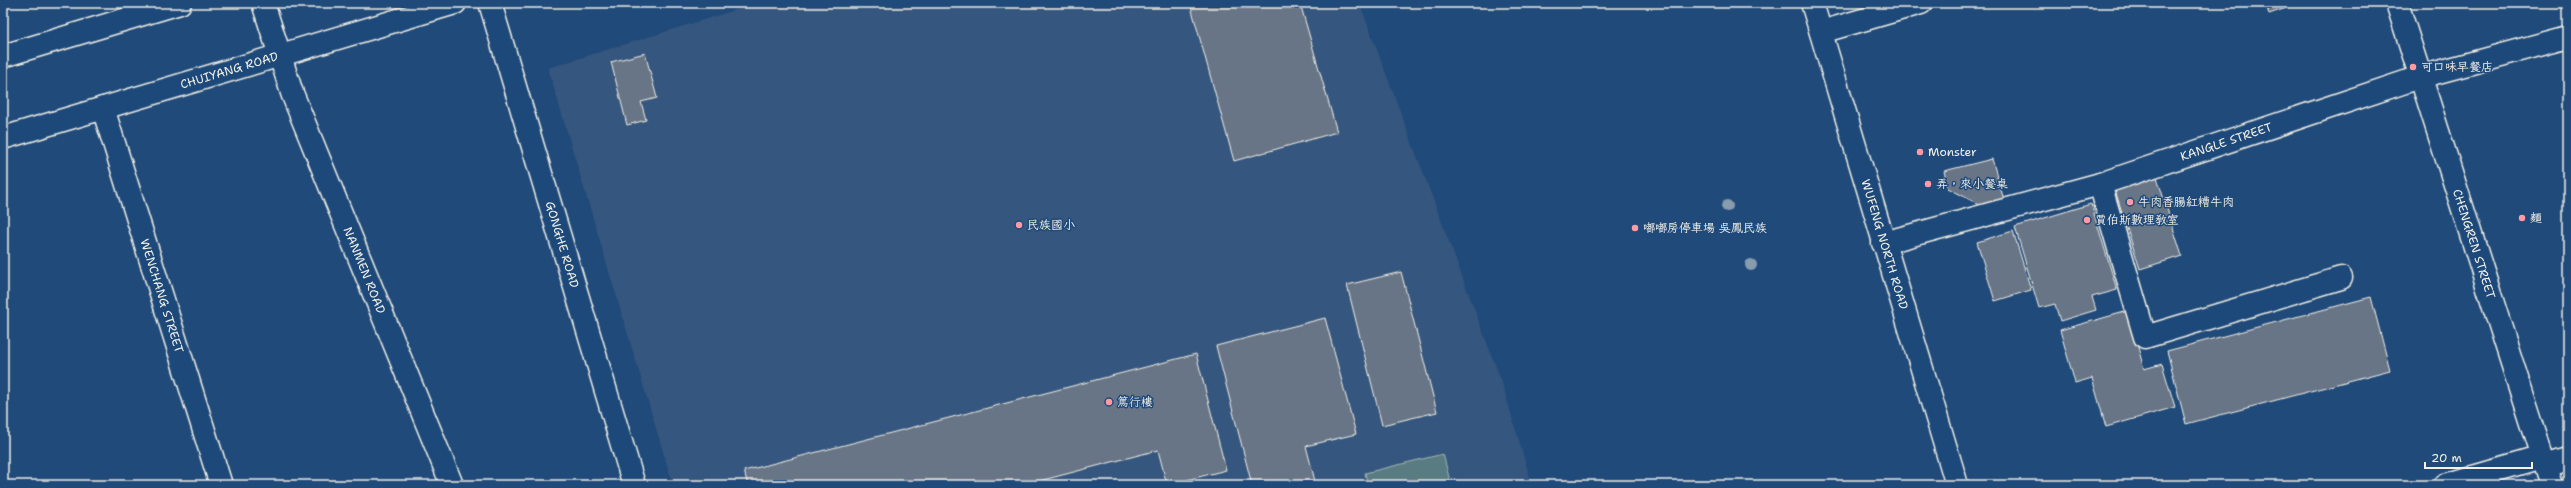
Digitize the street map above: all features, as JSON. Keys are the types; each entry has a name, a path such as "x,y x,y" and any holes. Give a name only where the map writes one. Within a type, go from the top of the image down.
{"street":[{"path":"3,56 180,3"},
{"name":"NANMEN ROAD","path":"263,3 292,93 452,485"},
{"name":"CHUIYANG ROAD","path":"3,138 455,3"},
{"name":"GONGHE ROAD","path":"490,3 634,485"},
{"name":"WUFENG NORTH ROAD","path":"1812,3 1957,485"},
{"path":"1820,32 1921,3"},
{"name":"CHENGREN STREET","path":"2397,3 2546,469"},
{"name":"KANGLE STREET","path":"1883,243 2100,184 2420,77 2568,37"},
{"name":"WENCHANG STREET","path":"103,108 221,485"},
{"path":"2100,184 2146,337 2341,278"},
{"path":"2445,485 2546,469 2568,458"}],"shaded area":[{"name":"民族國小","path":"758,3 1373,3 1361,7 1502,383 1532,485 673,485 548,68"}],"green space":[{"path":"1443,454 1451,485 1368,485 1365,473"}],"building":[{"path":"1190,3 1300,3 1337,132 1234,161"},
{"path":"2265,3 2301,3 2269,14"},
{"path":"645,53 657,98 641,102 646,120 627,125 611,62"},
{"path":"1992,159 2004,200 1980,205 1948,188 1944,171"},
{"path":"2157,177 2182,256 2140,269 2115,190"},
{"path":"2091,204 2117,290 2092,297 2096,310 2060,321 2055,304 2039,308 2015,227"},
{"path":"2013,231 2031,290 1995,301 1977,242"},
{"path":"1401,272 1437,412 1382,425 1347,285"},
{"path":"2371,297 2390,370 2186,424 2167,351"},
{"path":"2128,311 2144,369 2162,364 2175,407 2106,427 2092,378 2075,383 2060,330"},
{"path":"1325,318 1356,434 1306,446 1316,485 1252,485 1216,346"},
{"name":"篤行樓","path":"1196,354 1226,470 1167,485 1158,450 1024,485 748,485 744,471"}],"place":[{"name":"可口味早餐店","path":"2413,67"},
{"name":"Monster","path":"1920,152"},
{"name":"弄，來小餐桌","path":"1928,184"},
{"name":"牛肉香腸紅糟牛肉","path":"2130,202"},
{"name":"麵","path":"2522,218"},
{"name":"賈伯斯數理教室","path":"2087,220"},
{"name":"民族國小","path":"1019,225"},
{"name":"嘟嘟房停車場 吳鳳民族","path":"1635,228"},
{"name":"篤行樓","path":"1109,402"}]}
